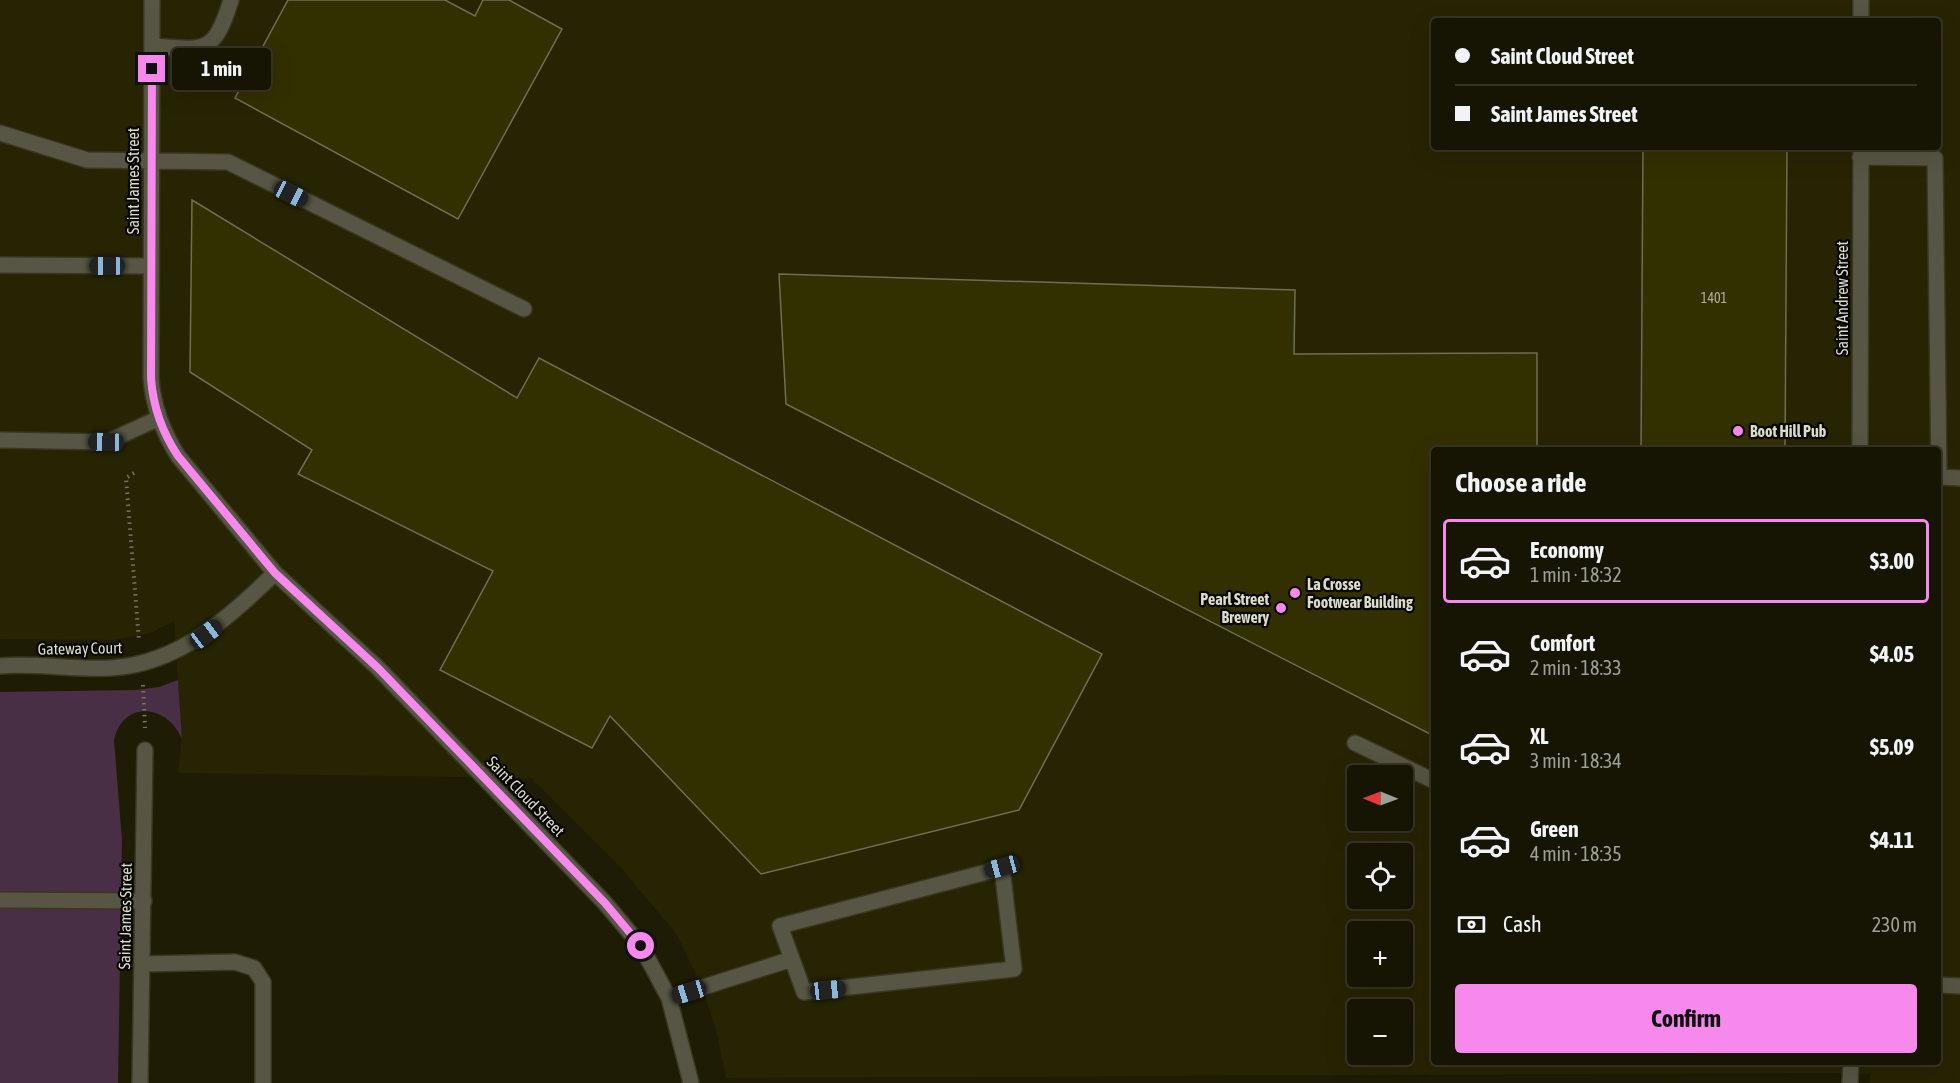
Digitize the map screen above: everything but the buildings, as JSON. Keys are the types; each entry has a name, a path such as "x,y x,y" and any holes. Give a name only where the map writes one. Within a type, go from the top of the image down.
{"street":[{"name":"Saint James Street","path":"152,0 151,378 159,418 178,456 275,573"},
{"path":"152,46 196,49 211,43 221,30 231,0"},
{"path":"1861,0 1861,18"},
{"path":"0,133 87,160 228,162 524,309"},
{"path":"1860,152 1935,158 1939,447"},
{"name":"Saint Andrew Street","path":"1860,152 1860,447"},
{"path":"0,266 150,266"},
{"path":"0,440 106,442 159,418"},
{"path":"1941,477 1960,478"},
{"name":"Gateway Court","path":"0,666 103,668 142,662 169,653 206,634 235,612 275,573"},
{"name":"Saint Cloud Street","path":"275,573 378,668 605,903 641,946 669,998 691,1083"},
{"path":"1355,743 1431,780"},
{"name":"Saint James Street","path":"140,1083 145,750"},
{"path":"1002,867 1014,969 804,992 792,959 780,926 1002,867"},
{"path":"0,900 144,901"},
{"path":"669,998 792,959"},
{"path":"143,964 235,962 254,968 263,982 263,1083"},
{"path":"1941,985 1960,986"},
{"path":"1850,1083 1851,1065"}],"path":[{"path":"134,473 126,478 127,508 142,662 145,750"}],"shaded area":[{"path":"0,0 1960,0 1960,1083 1870,1083 1870,1074 1826,1073 726,1078 716,1029 699,981 676,933 619,866 531,778 178,773 182,738 174,621 151,633 113,640 0,639"},
{"path":"178,680 182,739 175,727 166,719 156,713 146,711 126,718 119,727 114,740 122,840 118,1083 0,1083 0,692 135,690 159,687"}],"place":[{"name":"Boot Hill Pub","path":"1738,431"},
{"name":"La Crosse Footwear Building","path":"1295,593"},
{"name":"Pearl Street Brewery","path":"1281,608"}],"route":[{"path":"152,69 151,378 153,397 167,439 178,456 275,573 378,668 605,903 641,946"}]}
